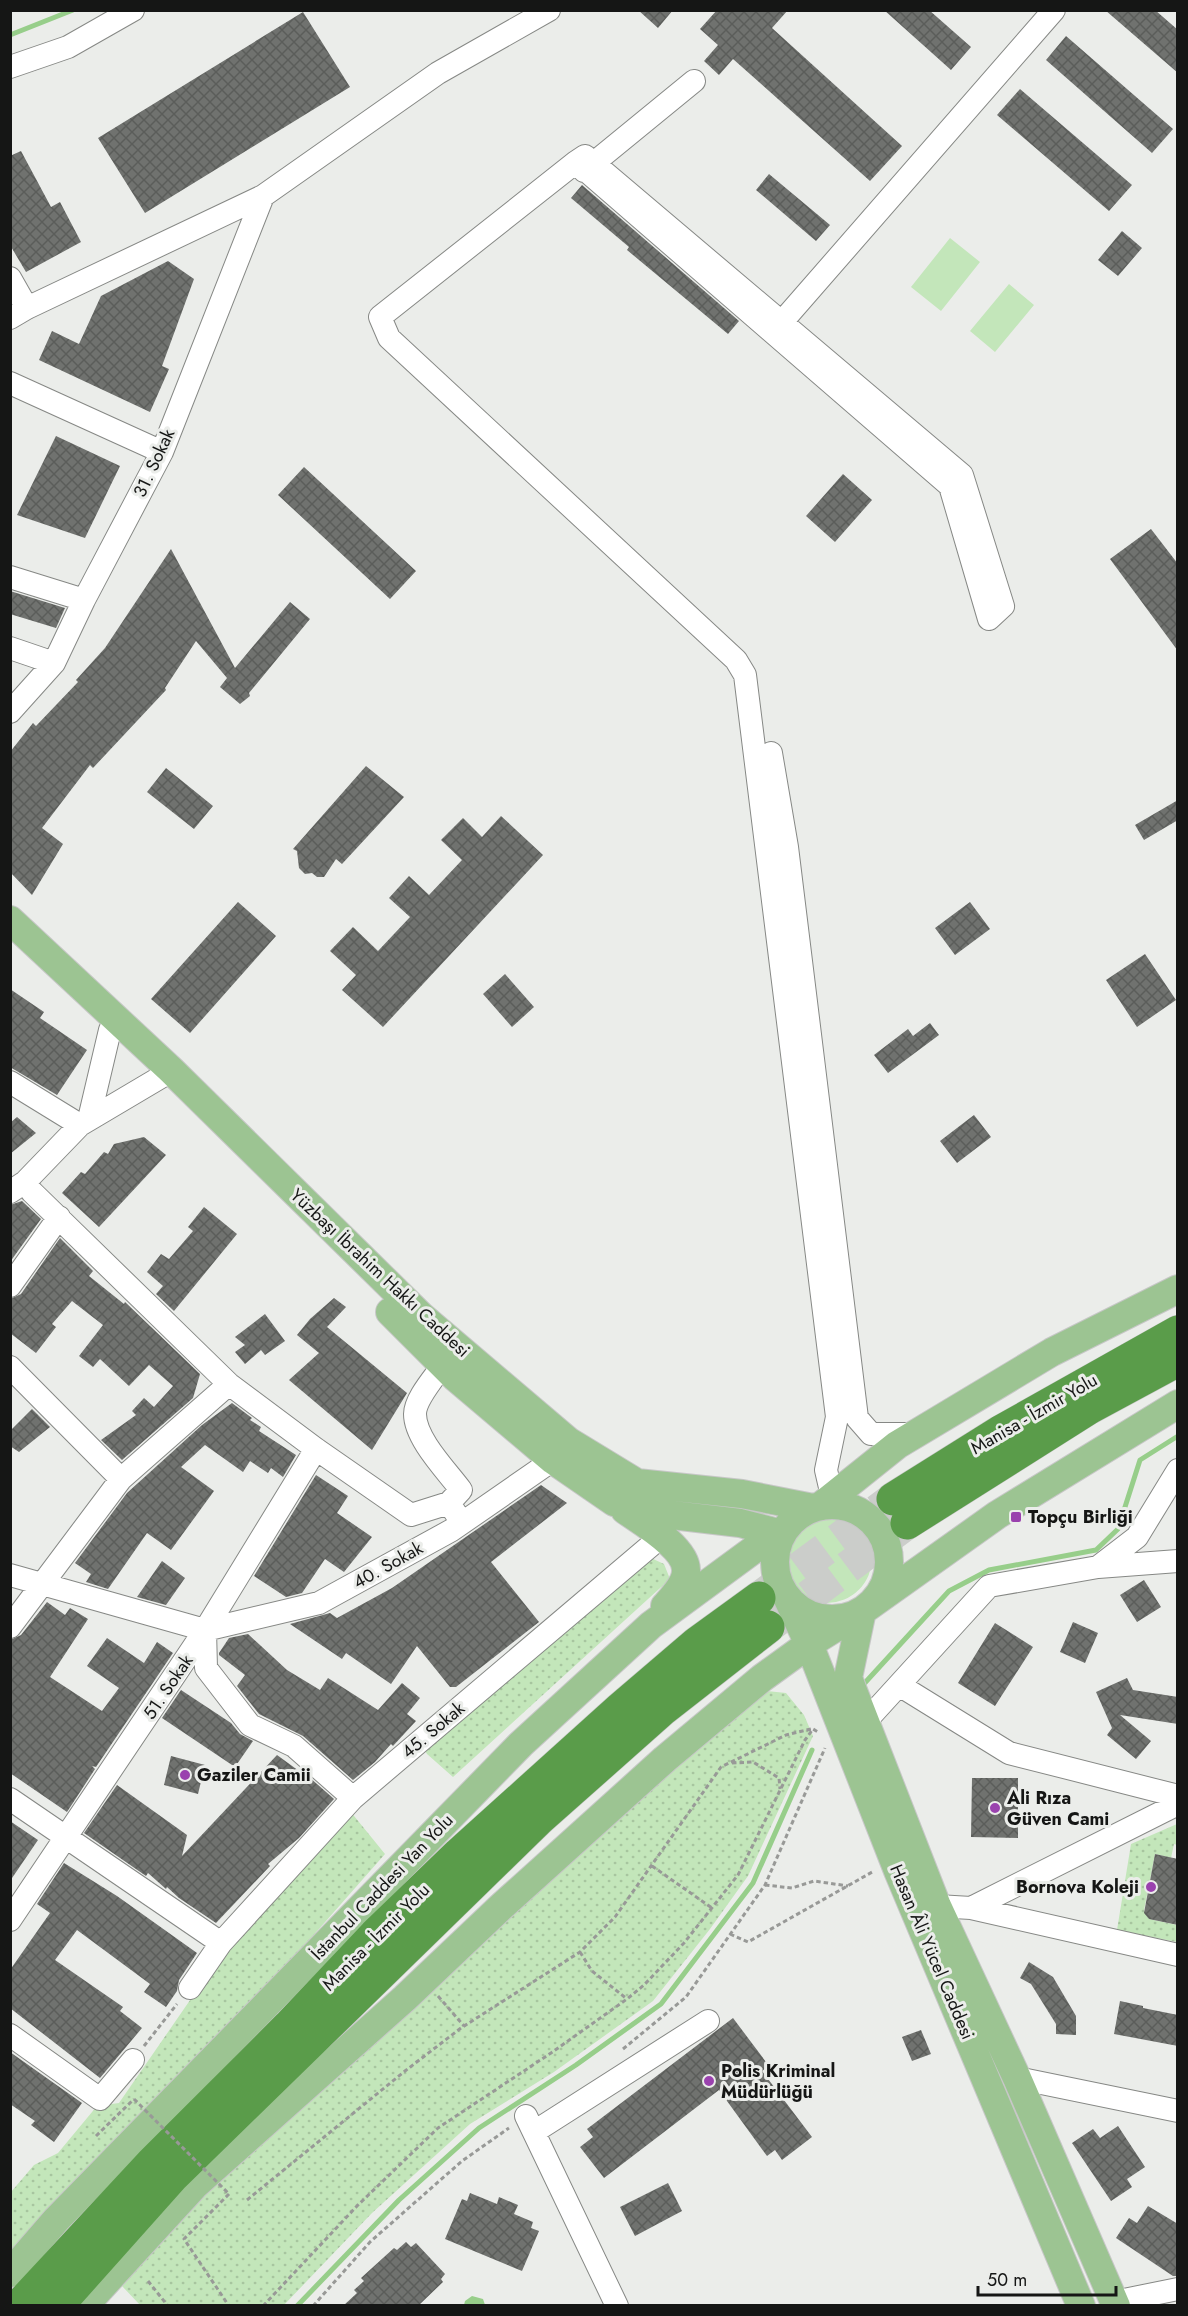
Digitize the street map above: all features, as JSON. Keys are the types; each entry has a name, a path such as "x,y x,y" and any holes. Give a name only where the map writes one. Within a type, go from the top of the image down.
{"highway":[{"name":"Manisa - İzmir Yolu","path":"1178,1332 1000,1432 900,1511 1178,1360"},
{"name":"Manisa - İzmir Yolu","path":"20,2306 151,2164 289,2026 375,1935 442,1871 621,1708 697,1643 771,1608"},
{"name":"Manisa - İzmir Yolu","path":"57,2306 172,2177 539,1819 663,1709 771,1608"}],"main road":[{"name":"Yüzbaşı İbrahim Hakkı Caddesi","path":"10,920 171,1070 421,1316 568,1441 637,1483 822,1503"},
{"name":"Yüzbaşı İbrahim Hakkı Caddesi","path":"10,943 161,1077 443,1365 554,1460 614,1502 672,1515 740,1523 782,1534"},
{"path":"822,1503 850,1508 867,1516 880,1530 887,1547 890,1565 885,1583 876,1600 862,1611 842,1619 822,1619 802,1611 771,1608 778,1581 774,1564 777,1546 782,1534 797,1516 822,1503 897,1446 1052,1352 1178,1289"},
{"path":"84,2306 195,2185 397,2005 502,1906 665,1759 762,1678 809,1644 862,1611 997,1515 1178,1404"},
{"path":"614,1502 662,1536 684,1559 686,1571 676,1593 651,1625"},
{"name":"İstanbul Caddesi Yan Yolu","path":"10,2273 56,2220 521,1744 651,1625 764,1542 782,1534"},
{"name":"Hasan Âli Yücel Caddesi","path":"771,1608 809,1644 837,1727 1081,2306"},
{"name":"Hasan Âli Yücel Caddesi","path":"862,1611 837,1727 937,1906 1017,2078 1115,2304"}],"street":[{"path":"10,67 68,48 133,10"},
{"path":"10,278 19,313 263,196 438,73 549,10"},
{"path":"778,328 1054,10"},
{"path":"694,81 380,317 389,338 736,660 745,675 837,1417 822,1503"},
{"path":"585,165 778,328 962,475 1003,606 989,619 950,486 778,328"},
{"path":"585,165 397,317 397,330 742,657 758,680 787,847 857,1418 871,1434 916,1434"},
{"name":"31. Sokak","path":"10,712 54,663 84,600 162,452 263,196"},
{"path":"10,383 162,452"},
{"path":"10,577 84,600"},
{"path":"10,648 54,663"},
{"path":"85,1122 110,1030"},
{"path":"161,1077 85,1122 18,1187 32,1192 229,1384 316,1449 411,1515 449,1503 461,1490 421,1436 415,1414 424,1392 443,1365"},
{"path":"10,1082 85,1122"},
{"path":"10,1286 58,1217"},
{"path":"10,1367 121,1479"},
{"path":"10,1627 121,1479 229,1384"},
{"name":"51. Sokak","path":"10,1920 205,1630 316,1449"},
{"name":"40. Sokak","path":"205,1630 319,1603 462,1523 554,1460"},
{"path":"1098,1567 1137,1537 1178,1470"},
{"path":"449,1503 462,1523"},
{"name":"45. Sokak","path":"190,1988 221,1943 353,1798 662,1536"},
{"path":"837,1727 899,1685 989,1586 1098,1567 1178,1561"},
{"path":"10,1575 205,1630 206,1668 250,1725 294,1746 353,1798"},
{"path":"899,1685 1009,1753 1178,1796"},
{"path":"10,1799 221,1943"},
{"path":"971,1908 1178,1804"},
{"path":"909,1898 937,1906 971,1908 1178,1955"},
{"path":"617,2306 530,2124 708,2021"},
{"path":"10,2035 100,2099 133,2060"},
{"path":"1017,2078 1178,2111"},
{"path":"1115,2304 1178,2289"}],"path":[{"path":"247,2200 405,2071 464,2026 580,1952 615,1917 722,1767 786,1735 837,1727"},
{"path":"263,2306 357,2206 438,2128 551,2053 644,1985 684,1943 738,1875 780,1789 837,1727"},
{"path":"619,2053 686,1997 765,1885 837,1727"},
{"path":"730,1763 753,1762 779,1778 780,1789"},
{"path":"730,1934 748,1942 893,1859"},
{"path":"652,1866 712,1908"},
{"path":"765,1885 792,1888 814,1881 848,1886"},
{"path":"580,1952 592,1971 627,1999"},
{"path":"151,2038 190,1988"},
{"path":"433,1990 464,2026"},
{"path":"96,2136 134,2099 228,2194 184,2239 229,2306"},
{"path":"313,2306 370,2242 462,2161 530,2124"},
{"path":"148,2281 168,2306"}],"shaded area":[{"path":"950,238 980,262 941,311 911,287"},
{"path":"1009,284 1034,305 995,352 970,331"},
{"path":"827,1513 844,1516 859,1526 869,1541 872,1558 869,1575 859,1590 844,1600 827,1603 810,1600 795,1590 785,1575 782,1558 785,1541 795,1526 810,1516"},
{"path":"651,1558 664,1564 670,1579 453,1777 427,1754 424,1749"},
{"path":"767,1691 786,1693 804,1715 813,1736 748,1876 710,1929 653,2001 554,2072 470,2124 372,2213 284,2305 140,2305 122,2286 198,2197 533,1888"},
{"path":"350,1811 385,1854 11,2279 11,2192 34,2165 58,2153 97,2106 119,2103 235,1935"},
{"name":"Bornova Koleji","path":"1177,1824 1177,1845 1174,1844 1171,1858 1155,1854 1144,1910 1149,1919 1177,1925 1177,1942 1117,1930 1131,1844"},
{"path":"472,2296 483,2299 485,2305 464,2305 465,2301"}],"building":[{"path":"638,10 673,10 658,28"},
{"path":"717,10 788,10 772,28 902,146 870,181 733,59 719,75 704,61 718,45 700,29"},
{"path":"884,10 929,10 971,47 951,70"},
{"path":"1105,10 1155,10 1178,30 1178,73"},
{"path":"303,12 350,87 145,213 98,138"},
{"path":"1066,36 1173,129 1152,153 1046,60"},
{"path":"1020,89 1132,185 1109,211 997,115"},
{"path":"21,151 51,207 60,202 81,242 26,272 10,245 10,156"},
{"path":"769,174 830,225 816,241 756,190"},
{"path":"582,185 739,321 728,334 627,250 629,247 571,198"},
{"path":"1122,231 1142,248 1118,276 1098,260"},
{"path":"168,261 194,279 162,366 169,369 150,412 39,360 52,331 79,344 101,296"},
{"path":"56,436 120,466 85,538 17,515"},
{"path":"304,467 416,571 390,599 278,495"},
{"path":"843,474 872,500 835,542 806,516"},
{"path":"1151,529 1178,564 1178,651 1110,559"},
{"path":"171,549 235,668 290,602 310,619 249,693 250,696 240,704 220,687 227,678 196,641 165,688 166,690 93,768 90,765 42,828 63,844 32,895 10,872 10,752 33,723 36,726 78,682 76,680 105,648"},
{"path":"10,591 65,608 56,628 10,614"},
{"path":"366,766 404,797 342,864 336,859 324,877 317,877 312,873 305,874 299,868 297,851 293,849"},
{"path":"166,768 213,806 194,829 147,792"},
{"path":"1178,800 1178,820 1144,840 1135,825"},
{"path":"501,816 543,855 383,1027 342,990 356,975 330,951 353,927 378,951 410,917 389,898 409,876 429,895 462,860 441,840 463,818 482,837"},
{"path":"238,902 276,936 190,1033 151,999"},
{"path":"970,902 990,929 955,955 935,928"},
{"path":"1145,954 1176,1000 1137,1027 1106,980"},
{"path":"505,974 534,1007 512,1027 483,994"},
{"path":"10,989 44,1012 40,1018 87,1050 57,1095 10,1067"},
{"path":"930,1023 939,1035 888,1073 874,1055 908,1029 913,1036"},
{"path":"974,1115 991,1137 957,1163 940,1141"},
{"path":"17,1117 36,1133 10,1154 10,1123"},
{"path":"144,1137 166,1155 99,1227 62,1193 81,1172 85,1174 104,1152 108,1154 114,1144"},
{"path":"22,1201 41,1219 10,1262 10,1205"},
{"path":"204,1207 237,1234 174,1311 156,1294 163,1286 147,1272 161,1254 169,1259 193,1231 188,1227"},
{"path":"60,1238 93,1271 89,1276 124,1304 125,1302 200,1374 193,1398 122,1460 101,1440 136,1415 132,1411 144,1398 154,1407 173,1386 149,1365 129,1386 100,1359 93,1367 79,1356 103,1325 72,1301 52,1324 56,1327 36,1353 10,1333 10,1299 21,1294"},
{"path":"334,1298 346,1307 327,1327 407,1393 372,1450 289,1380 319,1353 297,1335 310,1319"},
{"path":"265,1314 285,1341 265,1355 261,1350 245,1364 235,1352 245,1345 235,1337"},
{"path":"232,1403 261,1427 259,1431 296,1455 283,1477 271,1468 268,1473 250,1461 243,1472 205,1445 181,1467 214,1491 171,1550 147,1533 108,1589 86,1582 91,1574 75,1563 127,1493 202,1425"},
{"path":"32,1409 50,1427 19,1452 10,1446 10,1431"},
{"path":"316,1475 348,1496 337,1513 372,1537 344,1572 325,1559 302,1593 286,1597 254,1576"},
{"path":"541,1485 567,1503 491,1562 539,1622 456,1687 450,1687 417,1646 391,1684 346,1653 342,1659 290,1624 330,1613 337,1618 392,1588"},
{"path":"162,1561 185,1578 166,1605 137,1597"},
{"path":"1144,1580 1161,1607 1137,1622 1120,1595"},
{"path":"47,1602 65,1615 70,1608 88,1619 50,1677 102,1711 119,1688 87,1666 107,1638 144,1663 157,1642 173,1653 96,1767 92,1766 95,1769 67,1812 10,1773 10,1640 21,1635"},
{"path":"1073,1622 1098,1633 1085,1663 1060,1652"},
{"path":"995,1623 1033,1647 995,1706 958,1683"},
{"path":"248,1634 287,1670 320,1690 328,1678 378,1710 402,1683 420,1698 407,1714 416,1721 393,1746 391,1744 375,1762 353,1780 303,1736 259,1714 237,1686 245,1675 219,1653 229,1638"},
{"path":"1127,1678 1133,1690 1178,1697 1178,1724 1120,1715 1151,1741 1136,1759 1107,1735 1112,1728 1096,1692"},
{"path":"181,1690 231,1723 240,1734 253,1741 235,1767 162,1718"},
{"path":"277,1755 299,1771 300,1769 334,1799 299,1838 268,1864 270,1866 216,1923 167,1887 166,1889 148,1873 146,1876 84,1833 117,1785 187,1835 182,1856"},
{"name":"Gaziler Camii","path":"171,1756 205,1765 198,1794 164,1785"},
{"name":"Ali Rıza Güven Cami","path":"972,1778 1018,1778 1018,1838 971,1837"},
{"path":"10,1821 38,1840 10,1881"},
{"path":"1155,1854 1178,1859 1178,1925 1149,1919 1144,1913"},
{"path":"64,1863 117,1896 197,1953 179,1980 177,1991 166,2007 144,1992 150,1984 77,1930 55,1960 123,2007 120,2011 142,2028 100,2078 10,2008 10,1970 50,1913 37,1904"},
{"path":"1029,1962 1053,1977 1076,2016 1076,2035 1056,2034 1056,2024 1031,1984 1020,1978"},
{"path":"1120,2001 1178,2015 1178,2046 1114,2034"},
{"name":"Polis Kriminal Müdürlüğü","path":"733,2018 769,2066 762,2071 812,2137 782,2160 775,2150 767,2156 719,2090 604,2178 580,2147 593,2137 587,2129"},
{"path":"921,2030 931,2054 912,2061 902,2037"},
{"path":"10,2052 82,2103 54,2142 31,2125 35,2121 10,2104"},
{"path":"1118,2126 1145,2167 1127,2179 1132,2187 1111,2201 1072,2143 1093,2129 1100,2138"},
{"path":"668,2183 682,2211 635,2236 620,2207"},
{"path":"470,2193 497,2204 499,2197 518,2205 514,2214 533,2222 531,2228 539,2231 522,2271 445,2239 462,2199 467,2201"},
{"path":"1148,2206 1178,2224 1178,2276 1173,2276 1116,2238 1129,2218 1137,2223"},
{"path":"406,2242 411,2247 416,2243 445,2274 441,2279 443,2282 418,2306 343,2306 357,2293 354,2290 364,2281 361,2278 394,2248 397,2250"}],"waterway":[{"path":"10,35 73,10"},
{"path":"862,1686 949,1591 989,1570 1096,1550 1118,1529 1140,1460 1178,1436"},
{"path":"297,2306 399,2200 479,2128 576,2065 661,2004 753,1883 812,1750"}],"tunnel":[{"path":"759,1598 893,1499"},
{"path":"769,1626 907,1523"}],"place":[{"name":"Topçu Birliği","path":"1016,1517"},
{"name":"Gaziler Camii","path":"185,1775"},
{"name":"Ali Rıza Güven Cami","path":"995,1808"},
{"name":"Bornova Koleji","path":"1151,1887"},
{"name":"Polis Kriminal Müdürlüğü","path":"709,2081"}]}
